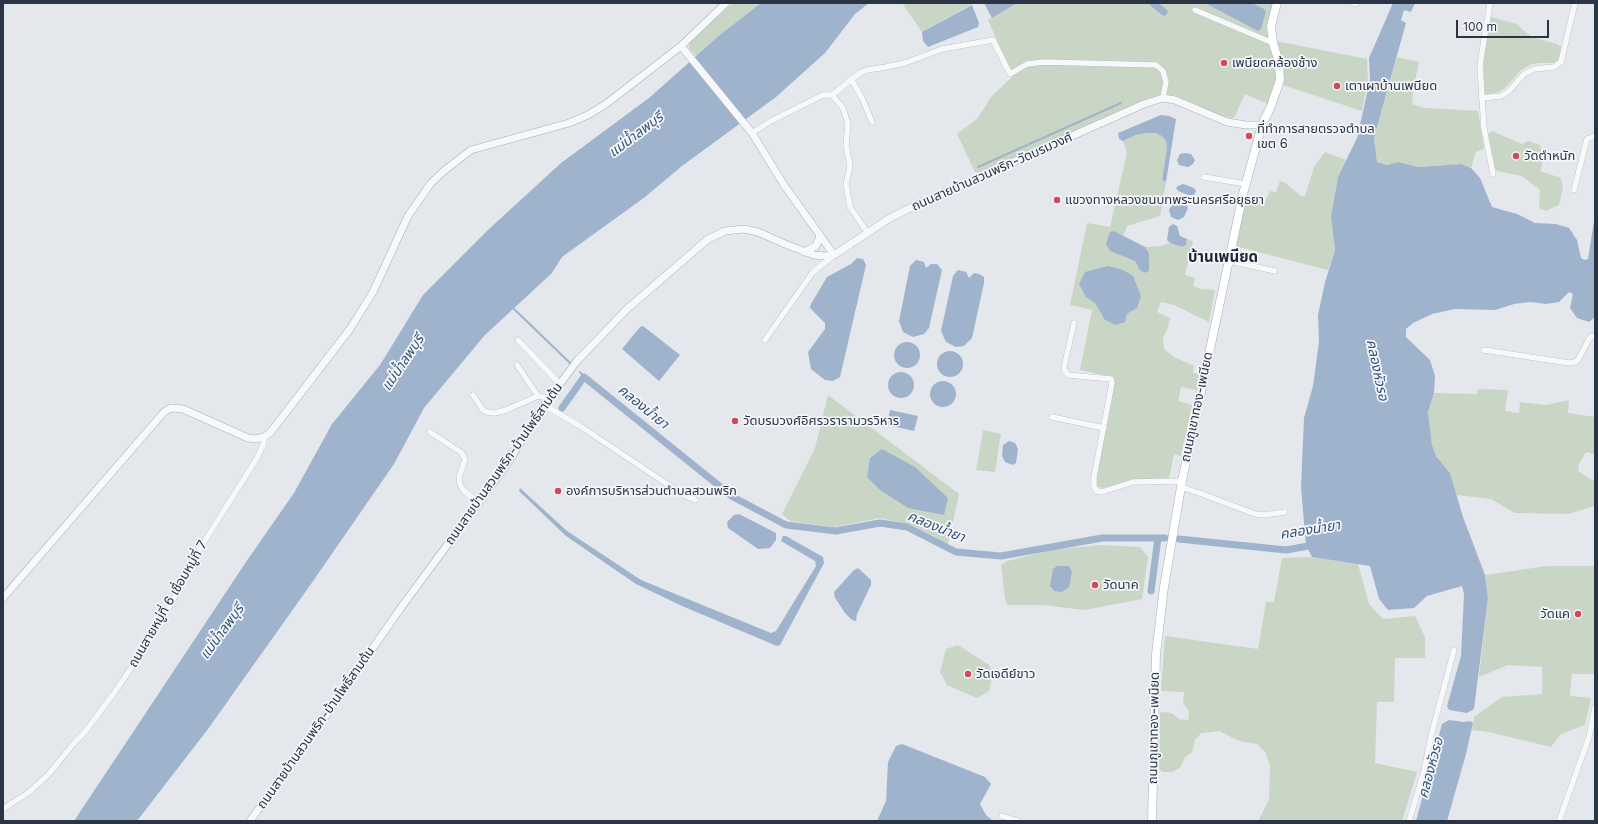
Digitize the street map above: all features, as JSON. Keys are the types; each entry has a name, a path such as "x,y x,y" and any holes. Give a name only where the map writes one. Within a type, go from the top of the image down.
{"main road":[{"name":"ถนนภูเขาทอง-เพนียด","path":"1152,821 1154,710 1158,634 1164,588 1181,484 1228,261 1246,184 1262,125 1271,106 1280,80 1279,62 1273,43 1271,26 1277,3"}],"street":[{"path":"3,598 164,412 171,408 183,409 248,438 256,439 264,437 270,433 350,329 373,292 408,216 431,183 445,170 471,150 569,122 588,115 606,104 681,46 726,3"},
{"path":"1490,3 1480,65 1484,128 1493,174"},
{"path":"1481,98 1501,96 1509,91 1524,74 1534,69 1554,67 1560,62 1575,3"},
{"path":"1195,10 1273,43"},
{"path":"750,131 823,95 832,95 851,79 867,70 904,63 942,48 993,40 1010,74 1027,64 1044,62 1156,65 1163,71 1166,82 1163,98 1175,100 1227,122 1246,125 1262,125"},
{"path":"681,46 750,131 784,186 834,255"},
{"path":"851,79 862,98 872,122"},
{"path":"832,95 843,108 848,124 846,145 850,166 846,184 850,206 867,232"},
{"name":"ถนนสายบ้านสวนพริก-วัดบรมวงศ์","path":"765,340 813,272 834,255 890,218 1144,104 1163,98"},
{"path":"1574,190 1587,138 1595,136"},
{"path":"1204,177 1246,184"},
{"name":"ถนนสายบ้านสวนพริก-บ้านโพธิ์สามต้น","path":"250,821 400,609 507,464 544,405 577,361 627,309 708,239 725,231 744,229 758,232 804,252 824,256 834,255"},
{"path":"804,252 816,246 820,236"},
{"path":"1228,261 1276,271"},
{"path":"1074,323 1064,367 1065,371 1068,375 1111,379 1112,383 1094,477 1094,487 1097,492 1102,492 1133,482 1181,484 1202,494 1256,514 1264,515 1285,512"},
{"path":"1484,350 1575,362 1578,360 1589,339 1595,336"},
{"path":"518,340 560,384"},
{"path":"517,366 538,396"},
{"path":"473,396 483,410 495,413 506,410 538,396 550,398"},
{"path":"544,405 580,426 682,494 695,500"},
{"path":"1052,417 1104,428"},
{"path":"430,432 462,453 465,460 459,478 460,485 464,491 479,502"},
{"name":"ถนนสายหมู่ที่ 6 เชื่อมหมู่ที่ 7","path":"3,809 28,793 48,775 85,732 114,693 142,652 168,609 201,547 257,458 264,443 264,437"},
{"path":"1409,821 1424,771 1431,736 1454,650"},
{"path":"1559,821 1589,736 1595,707"},
{"path":"1002,816 1018,821"}],"green space":[{"path":"733,3 761,3 721,34 697,57 689,48 689,43"},
{"path":"902,3 974,3 922,32"},
{"path":"1017,3 1274,3 1278,79 1268,104 1245,94 1234,118 1221,116 1177,96 1166,95 1151,97 978,173 975,172 957,134 978,118 991,97 1013,76 988,20"},
{"path":"1491,17 1517,24 1532,37 1557,44 1561,47 1559,59 1554,63 1532,64 1521,70 1505,88 1498,92 1486,95 1484,92 1483,56"},
{"path":"1276,41 1367,59 1368,80 1362,111 1283,85 1284,73"},
{"path":"1397,57 1419,62 1412,104 1425,108 1478,111 1484,149 1476,152 1471,168 1461,164 1418,167 1398,162 1387,165 1377,162 1374,138"},
{"path":"1492,131 1522,144 1528,141 1540,145 1543,161 1540,171 1561,178 1563,188 1559,205 1546,211 1539,208 1540,190 1522,176 1497,171 1495,168 1488,134"},
{"path":"1155,133 1162,136 1166,141 1167,148 1162,180 1166,182 1160,216 1127,226 1123,236 1114,231 1110,251 1135,261 1139,269 1149,253 1145,247 1161,246 1170,243 1182,247 1186,245 1187,239 1193,241 1185,275 1195,278 1193,286 1201,289 1215,290 1209,322 1174,305 1161,302 1157,312 1170,318 1163,338 1164,349 1174,357 1194,366 1193,373 1200,374 1196,390 1181,387 1178,401 1192,405 1181,456 1174,454 1169,478 1132,480 1103,488 1098,487 1096,484 1111,403 1113,377 1080,370 1092,310 1070,305 1087,223 1110,227 1127,153 1123,141 1136,135","holes":["1095,303 1137,308 1127,314 1104,319"]},
{"path":"1325,152 1346,160 1338,177 1331,216 1335,250 1328,270 1235,246 1247,199 1259,204 1265,202 1270,191 1276,192 1280,181 1284,182 1301,196 1305,196 1314,167"},
{"path":"1478,389 1508,390 1505,411 1519,413 1520,402 1546,405 1569,400 1568,413 1595,417 1595,454 1586,452 1579,464 1578,471 1590,479 1595,480 1595,506 1568,514 1515,513 1491,499 1456,495 1450,473 1436,456 1432,445 1428,412 1434,393 1477,394"},
{"path":"828,395 959,494 948,544 909,524 880,518 835,527 790,521 782,514 815,448"},
{"path":"983,430 1001,434 995,472 976,470"},
{"path":"1100,545 1140,547 1148,557 1142,599 1085,610 1042,605 1008,605 1005,599 1001,565 1007,561 1052,550"},
{"path":"1312,557 1358,564 1369,604 1383,619 1415,616 1425,637 1425,658 1395,658 1394,702 1377,702 1375,763 1417,772 1402,821 1258,821 1269,800 1270,766 1266,753 1257,744 1239,741 1219,731 1201,733 1195,740 1192,752 1185,757 1180,768 1172,772 1162,772 1159,768 1160,712 1172,713 1179,719 1188,720 1189,714 1188,709 1183,704 1184,692 1161,691 1165,636 1258,649 1266,602 1274,602 1282,558"},
{"path":"1547,566 1595,566 1595,674 1572,674 1570,696 1591,698 1585,725 1561,734 1551,747 1489,732 1472,730 1474,717 1502,697 1542,694 1542,667 1508,665 1479,677 1488,598 1485,575"},
{"path":"958,645 989,665 993,673 989,691 977,698 947,685 940,672 946,649"}],"water":[{"name":"แม่น้ำลพบุรี","path":"761,3 869,3 855,14 825,53 776,97 682,166 645,197 562,257 552,273 485,335 424,408 394,464 311,584 208,729 137,821 74,821 248,559 294,493 332,424 380,365 423,295 489,229 561,163 649,98 721,34"},
{"path":"984,3 1017,3 992,18"},
{"path":"1205,3 1252,3 1264,9 1266,12 1261,29 1258,31"},
{"name":"คลองหัวรอ","path":"1393,3 1415,3 1411,12 1404,10 1401,20 1406,23 1374,138 1377,162 1387,165 1398,162 1418,167 1461,164 1471,168 1480,178 1492,207 1517,214 1535,223 1556,224 1569,228 1577,240 1581,258 1585,260 1588,259 1595,215 1595,317 1589,322 1577,318 1570,308 1573,294 1569,292 1559,302 1546,304 1530,302 1514,304 1495,310 1455,309 1432,314 1413,323 1406,329 1406,337 1430,360 1435,376 1434,393 1428,412 1432,445 1436,456 1450,473 1463,517 1485,575 1488,598 1474,709 1467,713 1449,710 1447,706 1461,656 1464,594 1462,586 1427,596 1414,608 1388,610 1379,599 1370,566 1312,557 1306,545 1301,487 1304,418 1313,386 1319,342 1318,315 1325,282 1335,250 1331,216 1338,177 1357,138 1370,80 1369,58"},
{"path":"972,5 979,23 978,27 928,47 923,41 922,32"},
{"path":"1161,115 1176,119 1166,182 1162,180 1167,148 1166,141 1162,136 1155,133 1147,133 1136,135 1123,141 1119,139 1118,133"},
{"path":"1180,154 1191,154 1195,160 1193,164 1188,167 1179,165 1177,160"},
{"path":"1183,184 1194,188 1196,191 1194,195 1188,195 1178,191 1176,188"},
{"path":"1180,200 1186,203 1188,208 1184,217 1178,220 1171,217 1169,210 1174,202"},
{"path":"1173,224 1177,226 1180,236 1187,239 1186,245 1182,247 1170,243 1167,240 1169,227"},
{"path":"1114,231 1145,247 1149,253 1149,271 1144,273 1139,269 1135,261 1110,251 1106,244 1110,232"},
{"path":"857,258 863,259 866,265 840,377 833,381 825,380 811,369 808,352 825,329 825,323 810,308 811,304 827,277 851,264"},
{"path":"916,260 924,262 926,268 931,264 937,264 942,270 929,328 924,334 913,337 903,332 899,321 910,266"},
{"path":"1108,266 1123,270 1133,276 1141,296 1137,308 1127,314 1125,322 1115,325 1104,319 1095,303 1086,297 1079,284 1085,272"},
{"path":"958,270 966,272 969,278 974,273 979,274 984,277 984,283 972,338 964,346 956,347 946,342 941,331 953,276"},
{"path":"643,326 680,355 659,381 622,349 640,327"},
{"path":"907,342 916,346 920,355 916,364 907,368 898,364 894,355 898,346"},
{"path":"950,351 959,355 963,364 959,373 950,377 941,373 937,364 941,355"},
{"path":"901,372 910,376 914,385 910,394 901,398 892,394 888,385 892,376"},
{"path":"943,381 952,385 956,394 952,403 943,407 934,403 930,394 934,385"},
{"path":"890,410 918,416 914,431 887,425"},
{"path":"1009,441 1015,443 1018,449 1016,463 1013,465 1005,462 1002,456 1003,445"},
{"path":"882,449 915,467 948,498 944,515 908,508 880,490 867,477 870,458"},
{"path":"520,488 567,531 641,580 771,633 776,631 816,566 815,561 781,541 783,536 786,536 823,557 824,563 780,645 777,646 682,606 636,584 566,536 519,491"},
{"path":"739,514 776,533 776,540 770,548 758,549 728,528 727,522 734,515"},
{"path":"1057,566 1069,566 1072,572 1069,587 1062,592 1054,591 1050,586 1053,569"},
{"path":"858,568 871,580 871,585 857,614 856,621 852,620 845,613 835,598 834,592 854,570"},
{"name":"คลองหัวรอ","path":"1449,720 1464,722 1470,721 1473,723 1447,821 1416,821 1442,724"},
{"path":"902,744 985,777 991,784 980,804 986,815 993,821 877,821 886,801 888,762 896,746"}],"waterway":[{"path":"1153,3 1164,12"},
{"path":"978,167 1121,103"},
{"name":"คลองน้ำยา","path":"512,307 570,363"},
{"name":"คลองน้ำยา","path":"580,372 584,377"},
{"name":"คลองน้ำยา","path":"562,408 584,377 733,497 786,525 836,531 880,523 907,527 956,552 1001,556 1102,538 1165,538"},
{"path":"1151,591 1158,538"},
{"name":"คลองน้ำยา","path":"1179,539 1286,550 1314,545"}],"place":[{"name":"เพนียดคล้องช้าง","path":"1224,63"},
{"name":"เตาเผาบ้านเพนียด","path":"1337,86"},
{"name":"ที่ทำการสายตรวจตำบล เขต 6","path":"1249,136"},
{"name":"วัดตำหนัก","path":"1516,156"},
{"name":"แขวงทางหลวงชนบทพระนครศรีอยุธยา","path":"1057,200"},
{"name":"วัดบรมวงศ์อิศรวรารามวรวิหาร","path":"735,421"},
{"name":"องค์การบริหารส่วนตำบลสวนพริก","path":"558,491"},
{"name":"วัดนาค","path":"1095,585"},
{"name":"วัดแค","path":"1578,614"},
{"name":"วัดเจดีย์ขาว","path":"968,674"}],"district":[{"name":"บ้านเพนียด","path":"1223,257"}]}
